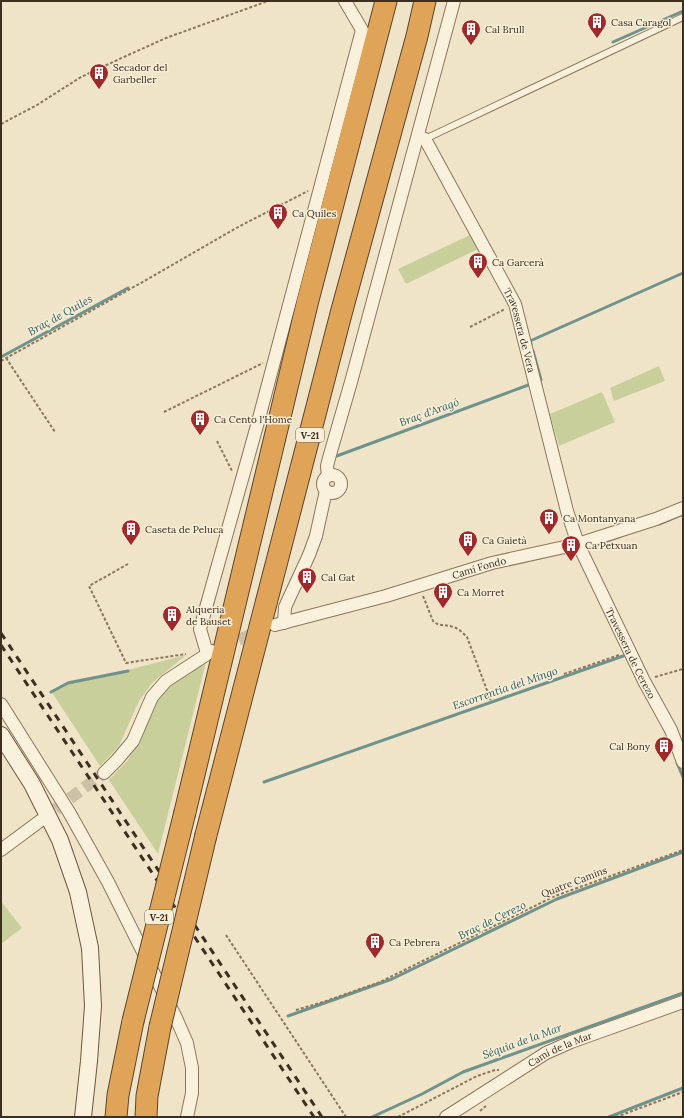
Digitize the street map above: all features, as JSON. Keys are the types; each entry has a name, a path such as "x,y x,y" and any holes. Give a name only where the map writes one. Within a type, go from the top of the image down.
{"highway":[{"name":"V-21","path":"116,1117 118,1095 133,1021 185,812 308,300 386,1"},
{"name":"V-21","path":"146,1117 147,1096 160,1027 206,835 340,318 417,36 425,1"}],"main road":[{"path":"1,735 32,784 60,840 78,892 90,948 93,1006 83,1117"}],"street":[{"path":"104,773 133,741 152,697 166,681 208,649 200,629 275,358 362,30 345,1"},
{"path":"422,137 454,1"},
{"name":"Travessera de Vera","path":"422,137 515,304 566,511 578,544"},
{"name":"Camí Fondo","path":"422,137 328,458 328,476 325,478 323,484 327,491 316,536 279,624 386,596 492,563 578,544 656,519 683,508"},
{"name":"Travessera de Cerezo","path":"578,544 644,681 671,730 683,762"},
{"path":"1,704 69,812 101,870 176,1018 187,1043 192,1068 192,1093 187,1117"},
{"path":"1,850 40,821"},
{"name":"Camí de la Mar","path":"446,1117 546,1053 570,1042 683,1002"}],"lane":[{"path":"422,137 683,17"}],"path":[{"path":"1,124 37,105 81,77 126,56 166,38 268,1"},
{"path":"1,361 240,226 310,189 320,187"},
{"path":"470,327 515,304"},
{"path":"6,358 55,432"},
{"path":"164,412 275,358"},
{"path":"217,441 237,481 241,482"},
{"path":"128,564 89,586 126,663 208,649"},
{"path":"419,586 433,622 436,624 453,627 467,637 491,700"},
{"path":"564,674 630,650"},
{"path":"644,681 683,668"},
{"name":"Quatre Camins","path":"296,1010 380,982 555,896 683,850"},
{"path":"226,935 346,1117"},
{"path":"398,1117 446,1090 477,1076 495,1070 504,1070 512,1074"},
{"path":"616,1117 683,1092"}],"green space":[{"path":"470,235 478,249 406,284 398,269"},
{"path":"659,366 665,381 614,401 610,388"},
{"path":"602,392 615,422 559,446 550,414"},
{"path":"186,655 152,683 139,701 119,746 100,766 51,691 68,681 128,670"},
{"path":"206,662 158,854 109,780 128,760 160,693"},
{"path":"1,901 22,928 1,944"}],"waterway":[{"name":"Braç de Quiles","path":"613,42 683,11"},
{"name":"Braç d'Aragó","path":"531,344 530,341 683,273"},
{"name":"Braç de Quiles","path":"1,357 128,288"},
{"name":"Braç d'Aragó","path":"533,351 541,380 538,381"},
{"name":"Braç d'Aragó","path":"334,457 531,384"},
{"path":"659,524 683,514"},
{"path":"587,548 621,536"},
{"path":"565,553 575,551"},
{"name":"Escorrentia del Mingo","path":"264,782 626,655 627,656"},
{"path":"51,692 68,683 128,671"},
{"name":"Escorrentia del Mingo","path":"677,763 683,777"},
{"name":"Braç de Cerezo","path":"288,1016 392,979 557,899 683,852"},
{"name":"Séquia de la Mar","path":"372,1117 422,1094 463,1072 683,993"},
{"path":"609,1117 683,1088"}],"tunnel":[{"path":"222,647 260,631"},
{"path":"41,820 104,773"}],"railway":[{"path":"1,633 322,1117"},
{"path":"1,645 314,1117"}],"place":[{"name":"Casa Caragol","path":"597,39"},
{"name":"Cal Brull","path":"471,46"},
{"name":"Secador del Garbeller","path":"99,90"},
{"name":"Ca Quiles","path":"278,230"},
{"name":"Ca Garcerà","path":"478,279"},
{"name":"Ca Cento l'Home","path":"200,436"},
{"name":"Ca Montanyana","path":"549,535"},
{"name":"Caseta de Peluca","path":"131,546"},
{"name":"Ca Gaietà","path":"468,557"},
{"name":"Ca Petxuan","path":"571,562"},
{"name":"Cal Gat","path":"307,594"},
{"name":"Ca Morret","path":"443,609"},
{"name":"Alqueria de Bauset","path":"172,632"},
{"name":"Cal Bony","path":"664,763"},
{"name":"Ca Pebrera","path":"375,959"}]}
